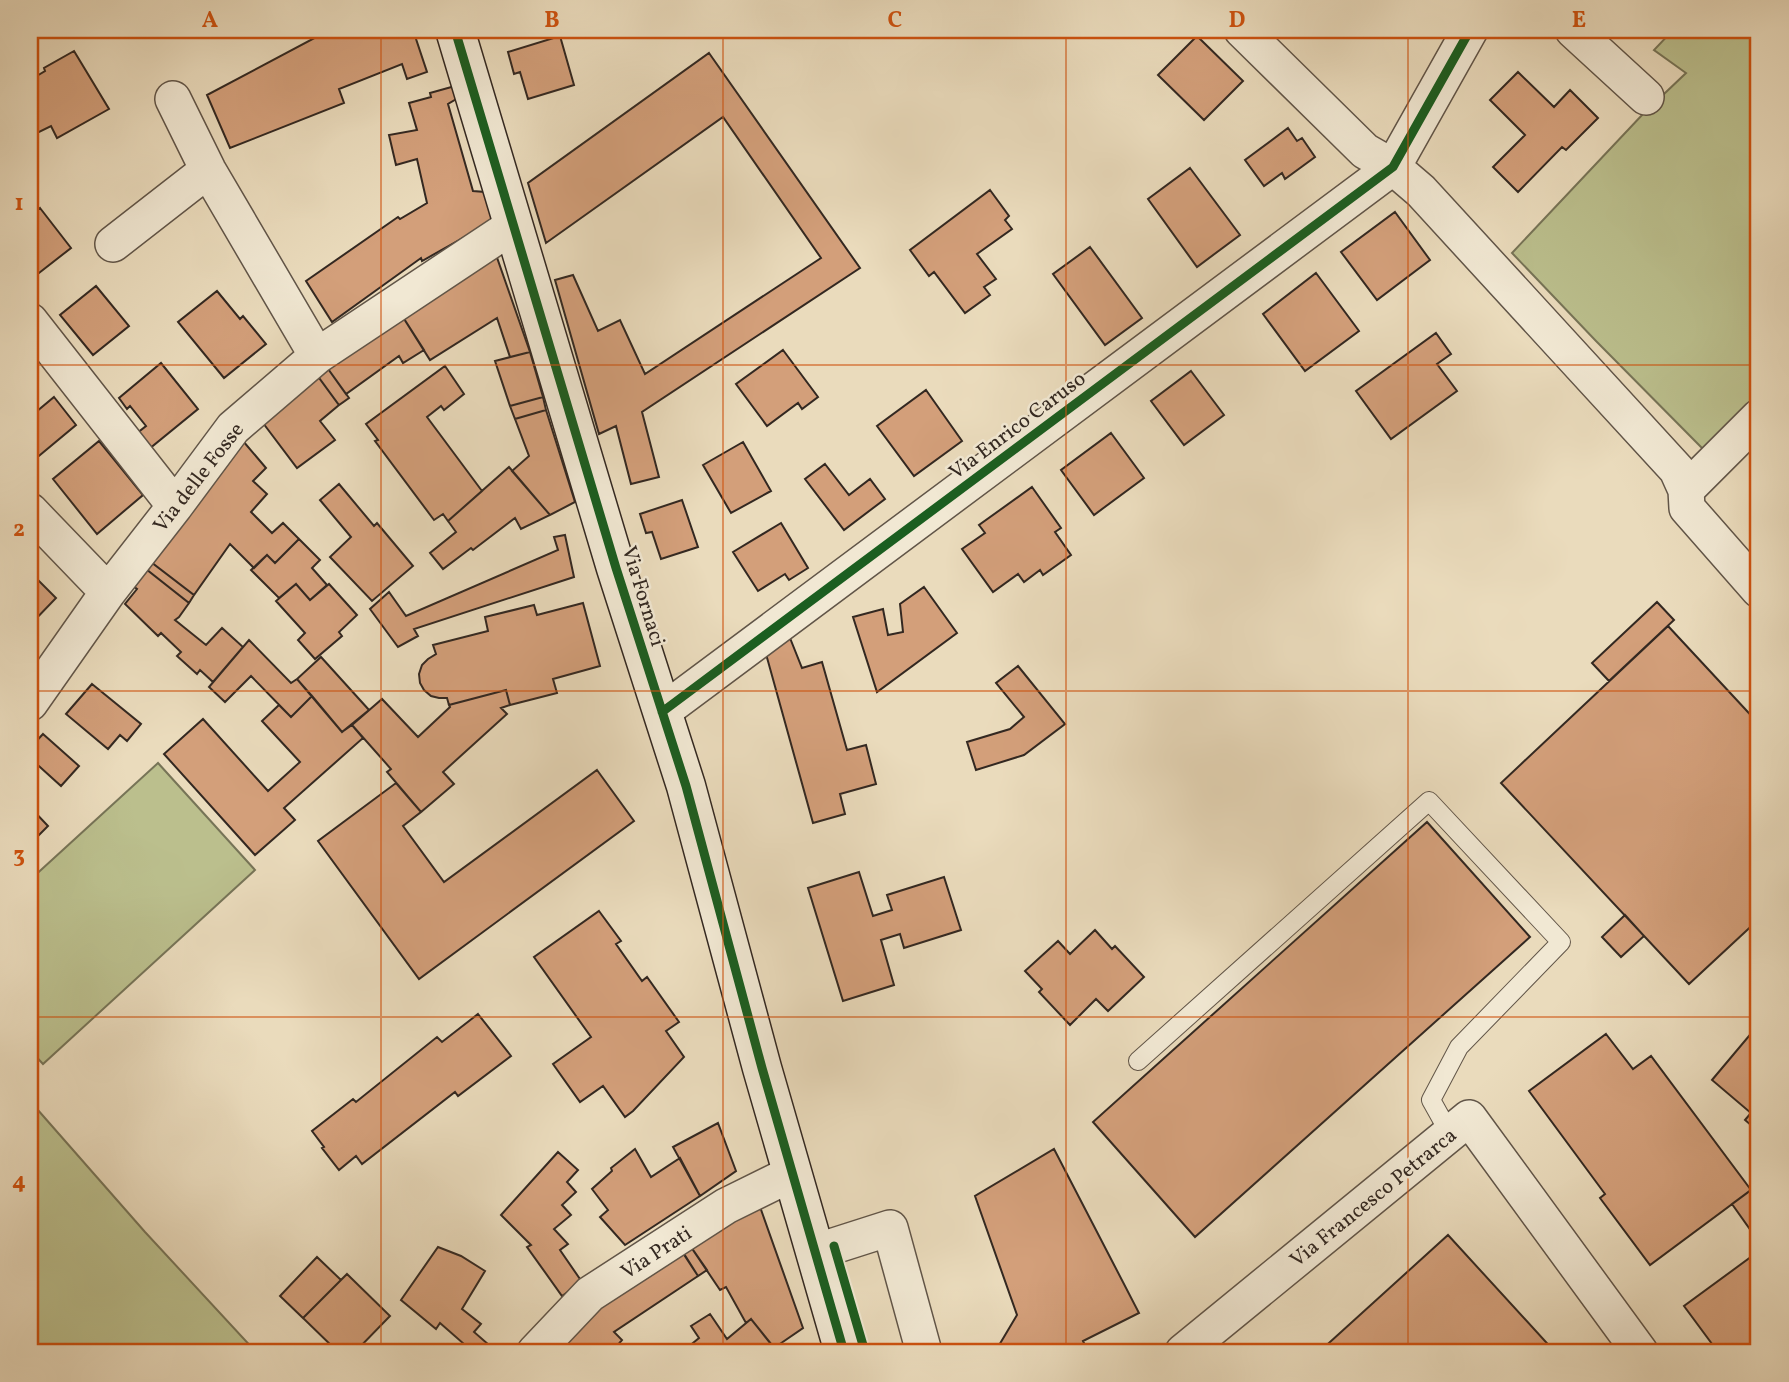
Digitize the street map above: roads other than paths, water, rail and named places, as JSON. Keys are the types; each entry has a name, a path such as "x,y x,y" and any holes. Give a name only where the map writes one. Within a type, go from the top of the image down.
{"street":[{"name":"Via Fornaci","path":"455,30 612,554 685,786 762,1068 844,1352"},
{"path":"1242,30 1365,151 1393,167 1430,201 1677,470 1686,490 1687,508 1759,590"},
{"path":"1393,167 1470,30"},
{"path":"1573,30 1646,97"},
{"path":"173,99 208,170 317,356"},
{"name":"Via Enrico Caruso","path":"662,712 1393,167"},
{"path":"113,244 208,170"},
{"name":"Via delle Fosse","path":"30,703 108,592 233,428 317,356 514,225"},
{"path":"30,321 175,506"},
{"path":"1686,490 1759,417"},
{"path":"30,511 108,592"},
{"name":"Via Francesco Petrarca","path":"1183,1352 1469,1118 1640,1352"},
{"name":"Via Prati","path":"535,1352 590,1294 726,1206 793,1174"},
{"path":"815,1252 890,1228 924,1352"}],"lane":[{"path":"1138,1060 1429,801 1561,942 1459,1047 1431,1100 1450,1135"}]}
